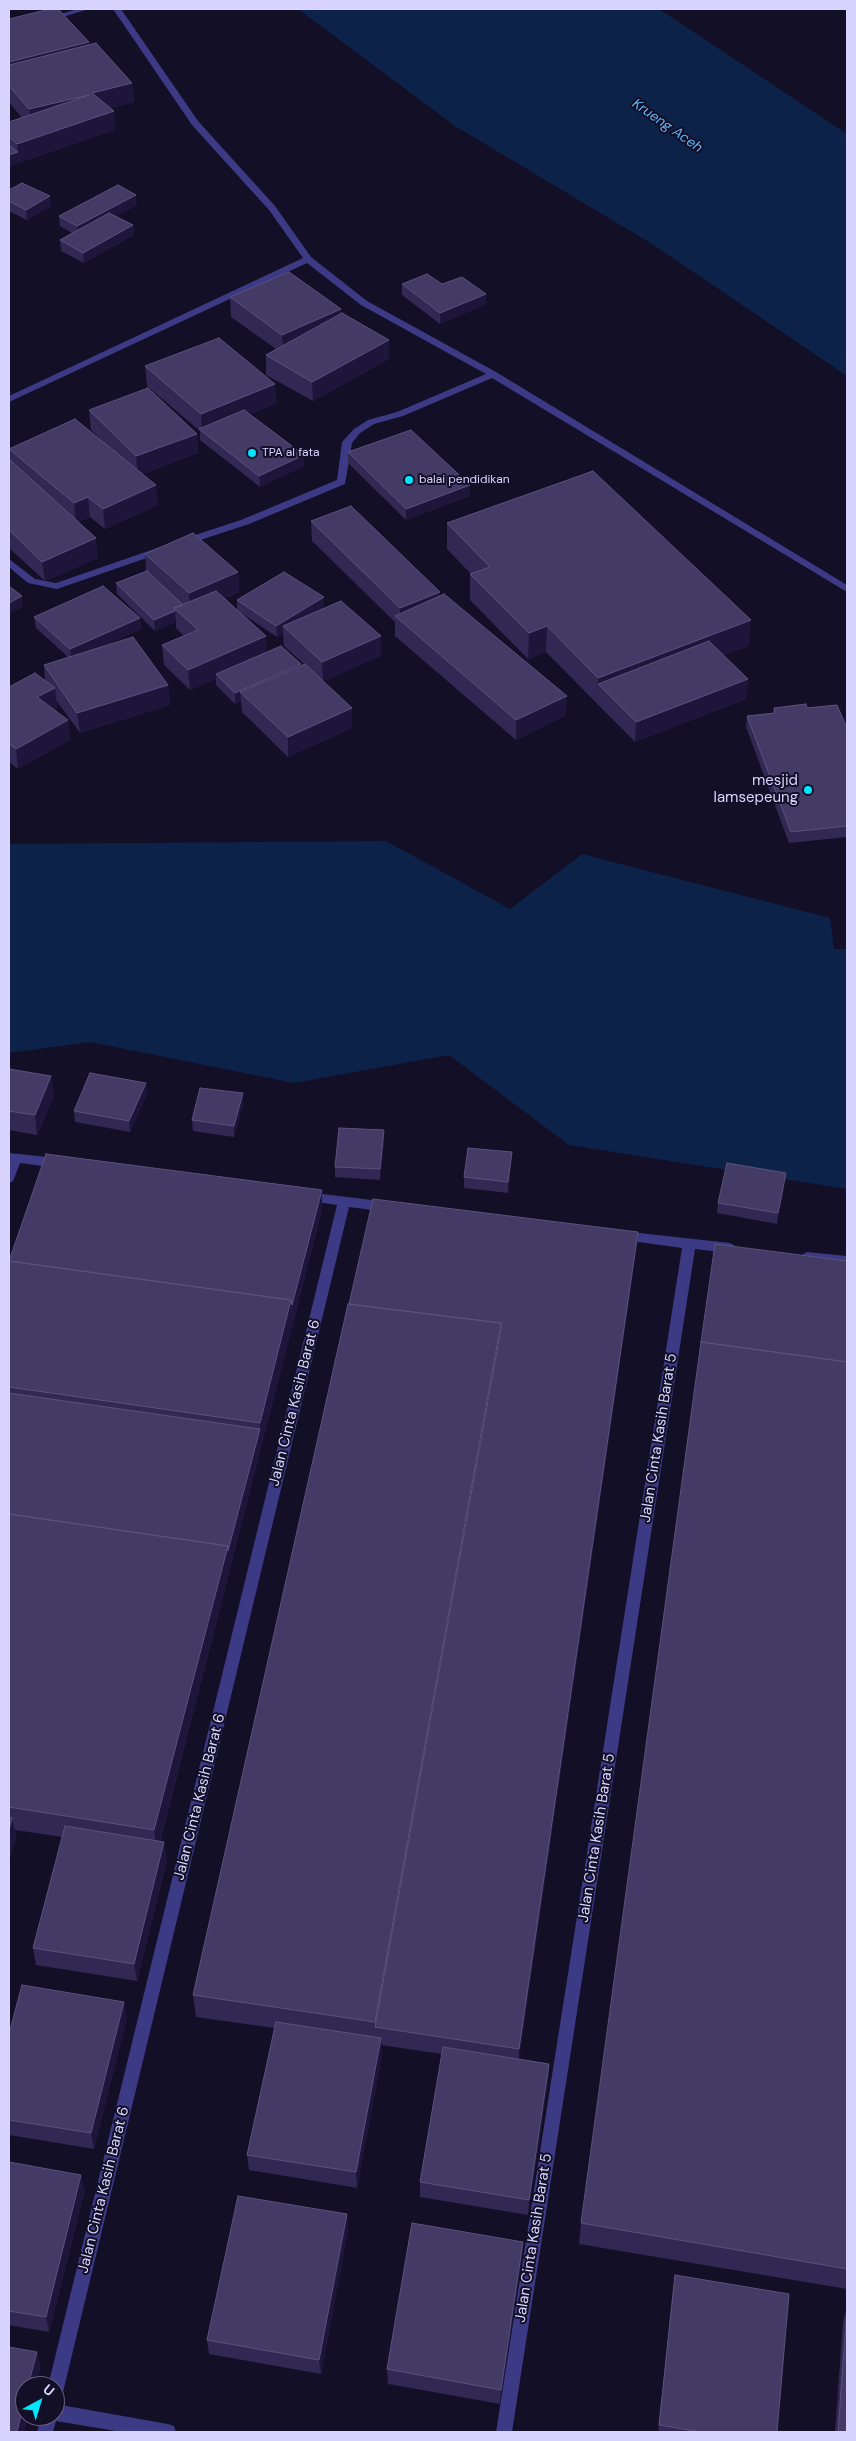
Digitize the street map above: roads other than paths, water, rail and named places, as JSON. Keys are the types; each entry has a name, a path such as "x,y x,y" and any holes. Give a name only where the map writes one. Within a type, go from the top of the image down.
{"street":[{"path":"38,22 85,9"},
{"path":"118,9 194,123 272,208 308,259 364,303 493,374 847,589"},
{"path":"9,398 308,259"},
{"path":"9,562 32,581 57,586 245,522 342,482 347,442 357,431 371,422 400,414 493,374"},
{"path":"9,1178 12,1157 74,1165"},
{"path":"296,1195 403,1209"},
{"name":"Jalan Cinta Kasih Barat 6","path":"59,2376 344,1202"},
{"path":"610,1234 738,1249"},
{"name":"Jalan Cinta Kasih Barat 5","path":"504,2432 689,1244"},
{"path":"798,1256 847,1261"},
{"path":"65,2414 168,2432"}],"water":[{"name":"Krueng Aceh","path":"298,9 659,9 847,134 847,376 652,244 455,126"},
{"path":"386,841 510,909 582,854 830,918 834,949 847,949 847,1189 569,1145 449,1055 294,1083 90,1042 9,1053 9,844"}],"place":[{"name":"TPA al fata","path":"252,453"},
{"name":"balai pendidikan","path":"409,480"},
{"name":"mesjid lamsepeung","path":"808,790"}]}
